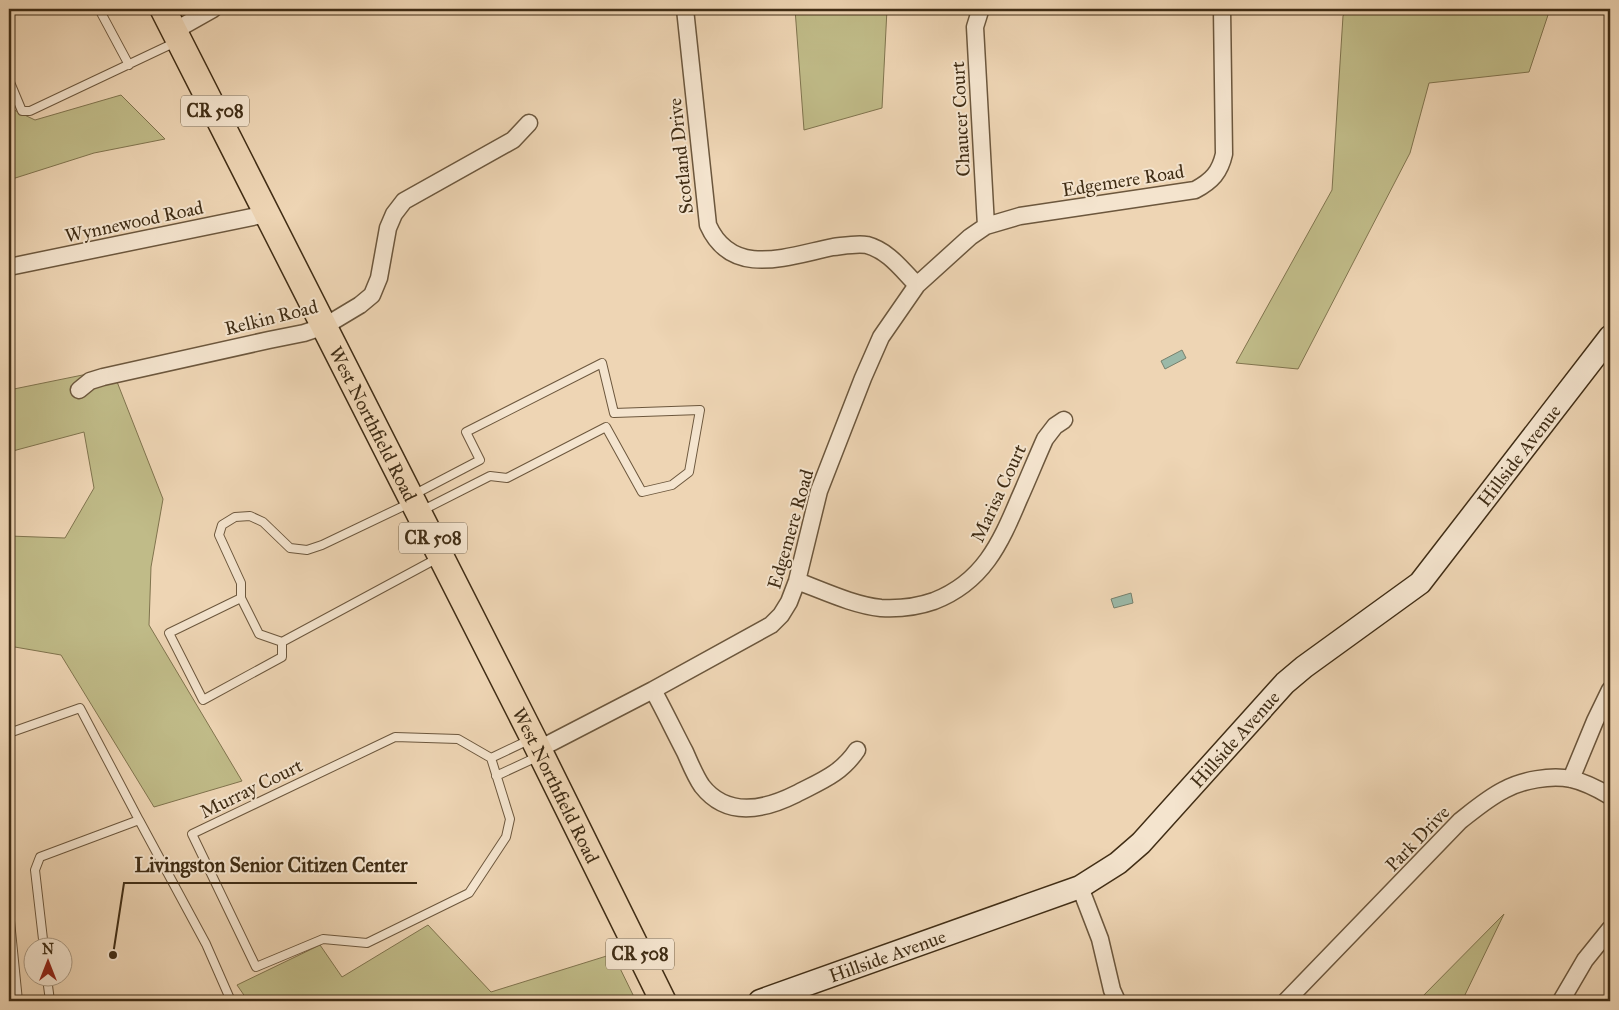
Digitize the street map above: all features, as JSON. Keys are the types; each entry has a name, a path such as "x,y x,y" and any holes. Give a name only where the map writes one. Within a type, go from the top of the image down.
{"main road":[{"name":"West Northfield Road","path":"163,9 442,556 663,1001"}],"street":[{"path":"177,36 213,9"},
{"name":"Scotland Drive","path":"685,9 708,225 719,244 727,251 752,261 845,245 865,245 882,251 918,285"},
{"name":"Edgemere Road","path":"538,747 654,690 771,625 781,615 789,602 797,581 819,490 881,337 918,285 970,237 986,226 1020,216 1195,190 1207,184 1221,166 1224,154 1222,9"},
{"name":"Chaucer Court","path":"980,11 975,27 986,226"},
{"name":"Relkin Road","path":"79,390 90,382 103,377 304,333 325,326 360,305 372,295 379,278 388,228 394,214 404,201 513,140 529,123"},
{"name":"Wynnewood Road","path":"9,267 267,214"},
{"name":"Hillside Avenue","path":"760,1001 1080,887 1118,863 1142,843 1285,683 1304,667 1420,584 1610,337"},
{"name":"Marisa Court","path":"797,581 862,604 882,608 920,606 955,591 971,579 993,554 1004,534 1045,439 1055,426 1064,420"},
{"path":"654,690 701,784 717,800 728,804 751,809 777,804 834,775 849,762 857,750"},
{"path":"1571,779 1610,690"},
{"name":"Park Drive","path":"1286,1001 1460,821 1505,789 1527,782 1550,778 1571,779 1595,787 1610,796"},
{"path":"1080,887 1100,939 1112,990 1117,1001"},
{"path":"1561,1001 1585,960 1610,929"}],"lane":[{"path":"100,9 128,65"},
{"path":"9,80 22,110 30,111 128,65 177,36"},
{"path":"415,503 480,460 466,432 602,363 614,413 700,410 689,472 672,485 642,492 606,427 507,478 490,476 415,503 307,550 290,548 263,522 250,516 235,517 222,525 219,535 241,583 241,598 260,634 282,642 442,556"},
{"path":"241,598 169,633 203,700 282,657 282,642"},
{"path":"9,733 80,708 206,944 231,1001"},
{"name":"Murray Court","path":"491,758 458,739 395,737 192,834 256,967 323,939 367,943 469,893 506,836 510,819 496,776"},
{"path":"538,747 496,776 491,758 538,747"},
{"path":"43,938 35,870 40,857 139,820"},
{"path":"9,911 18,1001"},
{"path":"49,988 50,1001"}],"shaded area":[{"path":"795,9 887,9 882,108 804,130"},
{"path":"1347,9 1550,9 1529,72 1429,83 1410,153 1298,369 1236,363 1332,190 1343,16"},
{"path":"121,95 165,139 94,153 9,180 9,103 12,109 35,120"},
{"path":"1182,350 1186,358 1165,369 1161,361"},
{"path":"112,369 163,499 151,567 149,625 242,781 154,807 61,655 9,646 9,536 65,538 94,488 84,432 9,452 9,390"},
{"path":"1131,593 1133,603 1114,608 1111,599"},
{"path":"1504,914 1462,1001 1418,1001"},
{"path":"428,925 491,992 613,954 636,1001 248,1001 237,985 320,945 342,977"}],"place":[{"name":"Livingston Senior Citizen Center","path":"113,955"}]}
